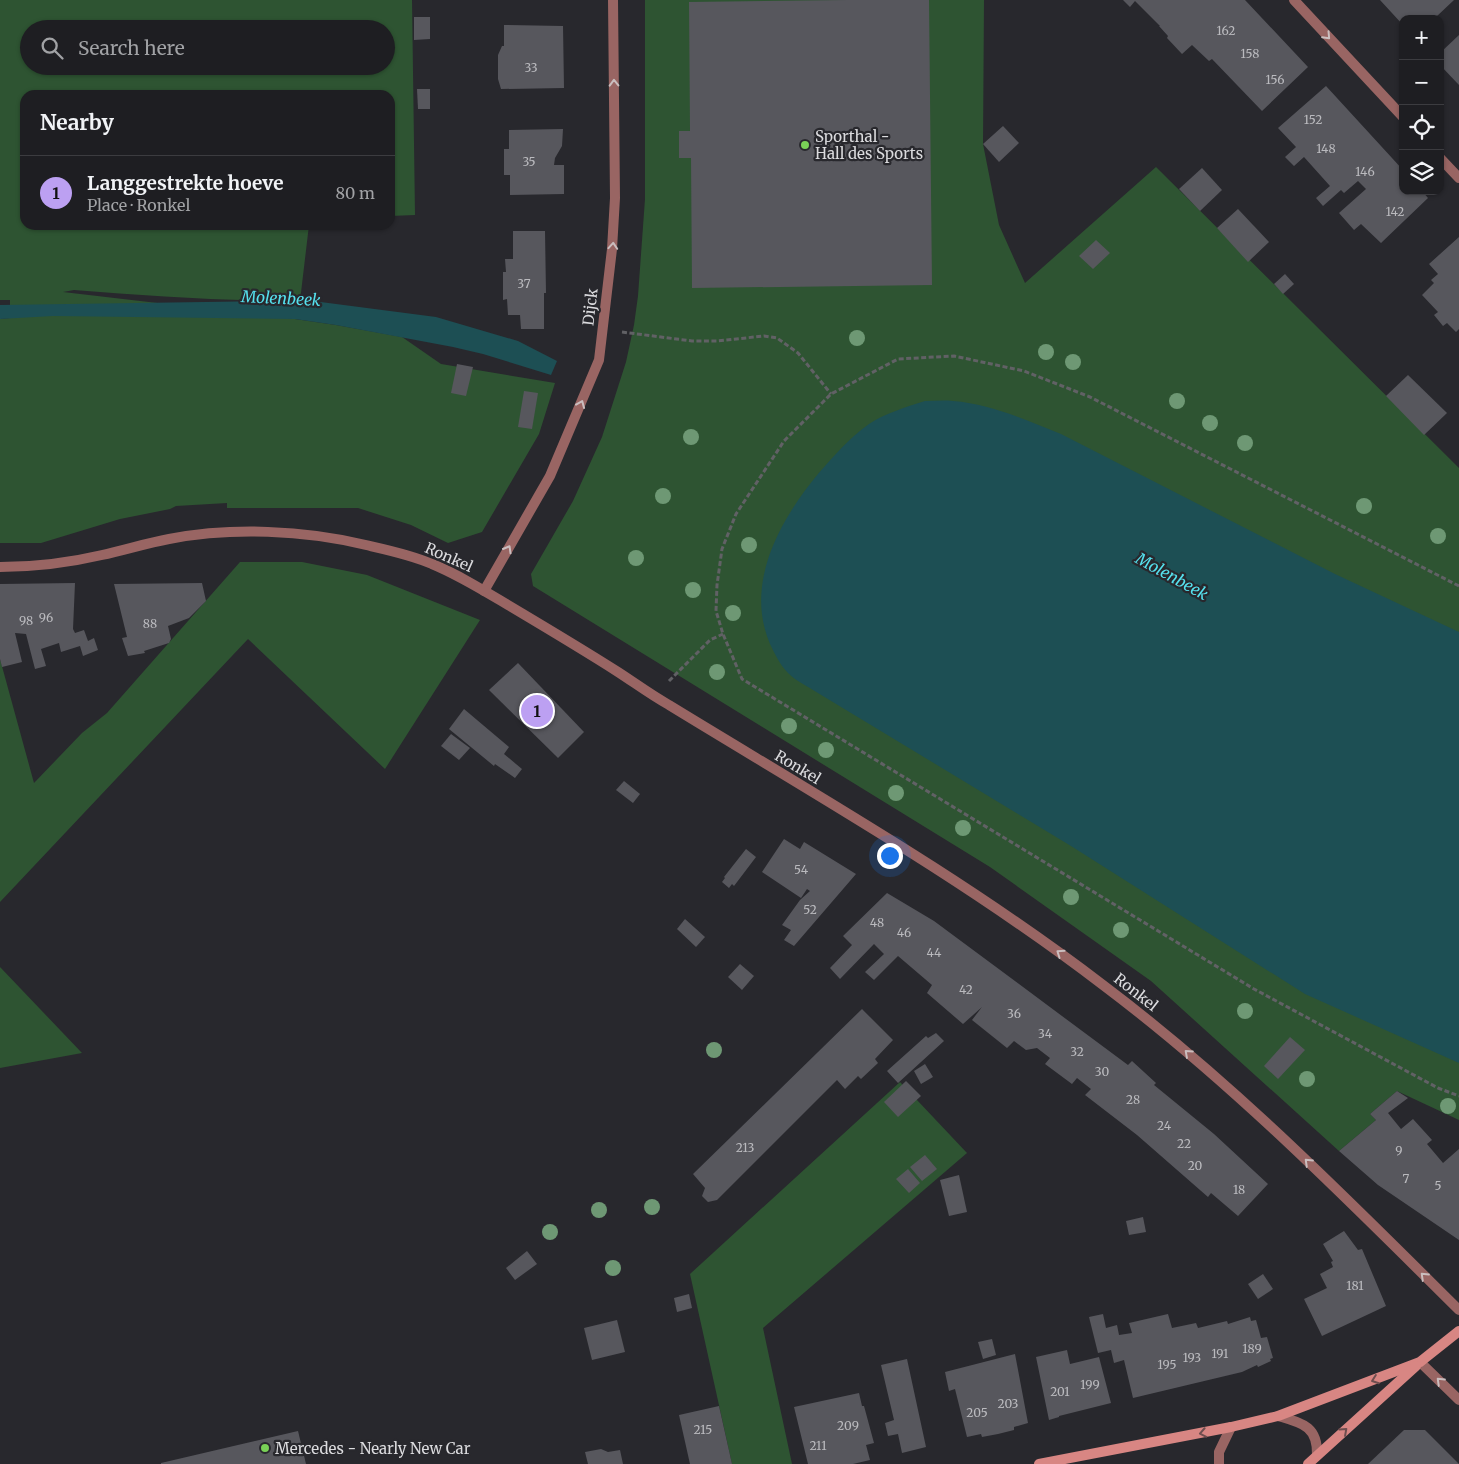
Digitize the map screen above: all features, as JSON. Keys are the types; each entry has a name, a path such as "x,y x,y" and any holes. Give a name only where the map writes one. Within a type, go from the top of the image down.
{"main road":[{"path":"1308,1464 1420,1362 1459,1331"},
{"path":"1038,1464 1231,1427 1278,1416 1420,1362"}],"street":[{"name":"Dijck","path":"484,591 550,476 599,360 612,249 615,198 613,0"},
{"path":"1294,0 1399,113"},
{"path":"1444,162 1459,178"},
{"name":"Ronkel","path":"0,567 55,564 167,539 215,532 314,535 388,550 427,561 456,574 895,842 983,899 1105,986 1180,1045 1262,1119 1459,1310"},
{"path":"1420,1362 1459,1400"},
{"path":"1278,1416 1308,1428 1315,1436 1317,1443 1316,1455"},
{"path":"1219,1464 1219,1452 1231,1427"}],"path":[{"path":"602,329 692,341 717,341 764,336 777,338 798,353 831,394"},
{"path":"1459,586 1090,397 1024,371 954,356 898,359 831,394 784,441 736,514 722,549 716,585 716,611 723,634 742,679 1254,989 1438,1088 1459,1096"},
{"path":"655,697 710,640 723,634"}],"green space":[{"path":"0,0 412,0 415,215 395,216 395,90 20,90 20,230 308,230 300,301 187,298 74,290 63,292 295,319 402,337 441,364 555,383 539,434 482,532 448,543 411,525 358,508 227,508 227,503 176,506 170,509 120,519 41,543 0,543 0,319 10,318 10,300 0,300"},
{"path":"645,0 984,0 983,144 999,225 1025,283 1156,167 1459,468 1459,1120 1397,1091 1370,1114 1376,1120 1339,1151 1151,981 990,867 533,586 531,574 573,501 602,437 626,362 634,325 645,199"},
{"path":"240,562 302,562 367,575 480,620 385,769 248,639 0,902 0,659 34,783 82,733 107,713"},
{"path":"0,967 82,1053 0,1068"},
{"path":"900,1082 967,1153 763,1328 792,1464 732,1464 690,1274"}],"water":[{"path":"313,301 436,317 518,341 557,361 551,375 483,354 453,347 295,319 53,316 0,319 0,305"},
{"name":"Molenbeek","path":"925,401 950,401 981,405 1008,413 1061,434 1335,574 1459,632 1459,1063 1305,994 1071,846 800,682 785,670 770,644 763,621 761,598 770,553 779,532 791,511 818,474 855,435 882,417"}],"building":[{"name":"Sporthal - Hall des Sports","path":"929,0 932,285 692,288 691,158 679,158 679,131 690,131 689,2"},
{"path":"1123,0 1245,0 1308,67 1262,111 1212,59 1209,61 1192,45 1182,54 1167,38 1168,36 1160,26 1135,1 1130,7"},
{"path":"1380,0 1454,0 1438,15 1399,15 1399,21"},
{"path":"414,17 430,17 430,39 414,40"},
{"path":"504,25 563,26 564,88 501,89 498,79 498,55 502,46 504,46"},
{"path":"1459,35 1459,85 1444,69 1444,49"},
{"path":"1326,86 1399,166 1399,195 1425,195 1428,198 1381,243 1361,224 1354,230 1339,213 1366,189 1358,181 1344,193 1341,190 1323,206 1316,198 1330,186 1304,157 1294,166 1285,157 1296,147 1278,128"},
{"path":"417,89 430,89 430,109 418,109"},
{"path":"1003,126 1019,143 999,162 983,144"},
{"path":"563,129 562,146 555,158 554,165 564,165 564,194 510,195 510,175 504,175 504,149 509,149 509,130"},
{"path":"1202,168 1222,190 1200,211 1179,189"},
{"path":"1238,209 1269,242 1248,262 1217,228"},
{"path":"513,231 545,231 546,293 544,293 544,329 521,329 520,315 508,315 507,299 503,300 503,272 506,272 505,259 513,259"},
{"path":"1459,237 1459,329 1456,332 1447,323 1443,326 1434,315 1438,312 1422,295 1434,283 1431,280 1438,274 1429,264"},
{"path":"1096,240 1110,253 1093,269 1079,256"},
{"path":"1285,274 1294,284 1283,294 1274,284"},
{"path":"457,364 473,367 466,396 451,393"},
{"path":"1408,375 1447,413 1424,435 1386,396"},
{"path":"524,391 538,393 532,429 518,427"},
{"path":"75,583 73,629 75,633 84,630 88,641 94,638 98,650 83,656 80,646 61,652 59,643 41,649 46,666 35,669 26,634 15,633 22,662 2,667 0,659 0,584"},
{"path":"202,583 206,601 189,618 168,626 171,639 169,643 144,651 145,653 128,656 122,638 127,637 114,584"},
{"path":"518,663 584,732 558,758 489,690"},
{"path":"464,709 509,747 504,754 522,769 515,778 495,764 494,766 449,729"},
{"path":"451,734 470,748 459,760 441,746"},
{"path":"624,781 640,794 633,803 616,790"},
{"path":"784,839 800,849 804,842 856,874 794,946 784,940 791,930 782,925 800,900 810,891 807,889 801,898 762,872"},
{"path":"746,849 756,857 734,886 732,884 729,888 722,882 724,877"},
{"path":"887,893 934,921 1128,1065 1132,1061 1156,1083 1154,1085 1214,1134 1268,1184 1238,1216 1211,1193 1208,1197 1137,1135 1085,1095 1091,1089 1077,1078 1072,1084 1045,1064 1050,1058 1037,1048 1026,1050 1014,1041 1007,1048 972,1020 982,1007 963,1024 927,993 932,985 898,956 874,980 865,972 884,954 874,944 840,979 830,968 852,945 843,936"},
{"path":"685,919 705,937 696,947 677,929"},
{"path":"740,964 754,976 742,990 728,977"},
{"path":"862,1009 893,1040 875,1059 878,1063 861,1079 858,1076 845,1089 837,1080 717,1200 708,1202 702,1196 705,1188 693,1174"},
{"path":"936,1033 944,1041 898,1083 887,1071 926,1036 928,1038"},
{"path":"1290,1037 1305,1050 1278,1079 1264,1066"},
{"path":"925,1064 933,1077 921,1084 914,1071"},
{"path":"906,1081 921,1096 898,1117 884,1102"},
{"path":"1397,1091 1408,1098 1388,1113 1401,1129 1413,1119 1432,1140 1427,1144 1443,1163 1459,1149 1459,1240 1378,1185 1339,1151 1376,1120 1370,1114"},
{"path":"925,1155 937,1169 922,1181 910,1167"},
{"path":"908,1169 920,1183 909,1193 896,1179"},
{"path":"959,1175 967,1212 949,1216 940,1180"},
{"path":"1143,1217 1146,1232 1129,1235 1126,1221"},
{"path":"1344,1231 1358,1250 1362,1249 1386,1306 1322,1336 1304,1299 1327,1288 1320,1274 1333,1267 1331,1262 1333,1261 1323,1244"},
{"path":"527,1251 537,1264 515,1280 506,1268"},
{"path":"1263,1274 1273,1289 1258,1299 1248,1284"},
{"path":"689,1294 692,1308 677,1312 674,1298"},
{"path":"1103,1314 1106,1328 1117,1325 1119,1335 1132,1333 1129,1323 1168,1314 1172,1328 1196,1323 1198,1328 1227,1321 1228,1324 1250,1317 1251,1321 1256,1320 1261,1338 1267,1337 1273,1358 1270,1359 1271,1361 1258,1367 1257,1365 1242,1372 1133,1398 1124,1360 1114,1363 1111,1350 1098,1353 1089,1317"},
{"path":"617,1320 625,1352 592,1360 584,1328"},
{"path":"992,1339 996,1355 983,1359 978,1342"},
{"path":"1067,1350 1070,1364 1099,1357 1111,1403 1049,1420 1036,1357"},
{"path":"1015,1354 1028,1423 1014,1427 1014,1430 998,1434 982,1437 981,1434 967,1437 955,1389 949,1391 945,1372"},
{"path":"907,1359 926,1447 902,1453 898,1434 888,1436 885,1423 894,1420 881,1365"},
{"path":"859,1393 874,1443 866,1445 870,1460 853,1464 808,1464 794,1407"},
{"path":"719,1406 732,1464 690,1464 679,1415"},
{"path":"1404,1430 1425,1430 1459,1464 1368,1464"},
{"name":"Mercedes - Nearly New Car","path":"298,1431 306,1464 161,1464 161,1463"},
{"path":"601,1449 608,1452 620,1450 623,1464 588,1464 585,1452"}],"place":[{"name":"Sporthal - Hall des Sports","path":"805,145"},
{"name":"Langgestrekte hoeve","path":"537,711"},
{"name":"Mercedes - Nearly New Car","path":"265,1448"}]}
